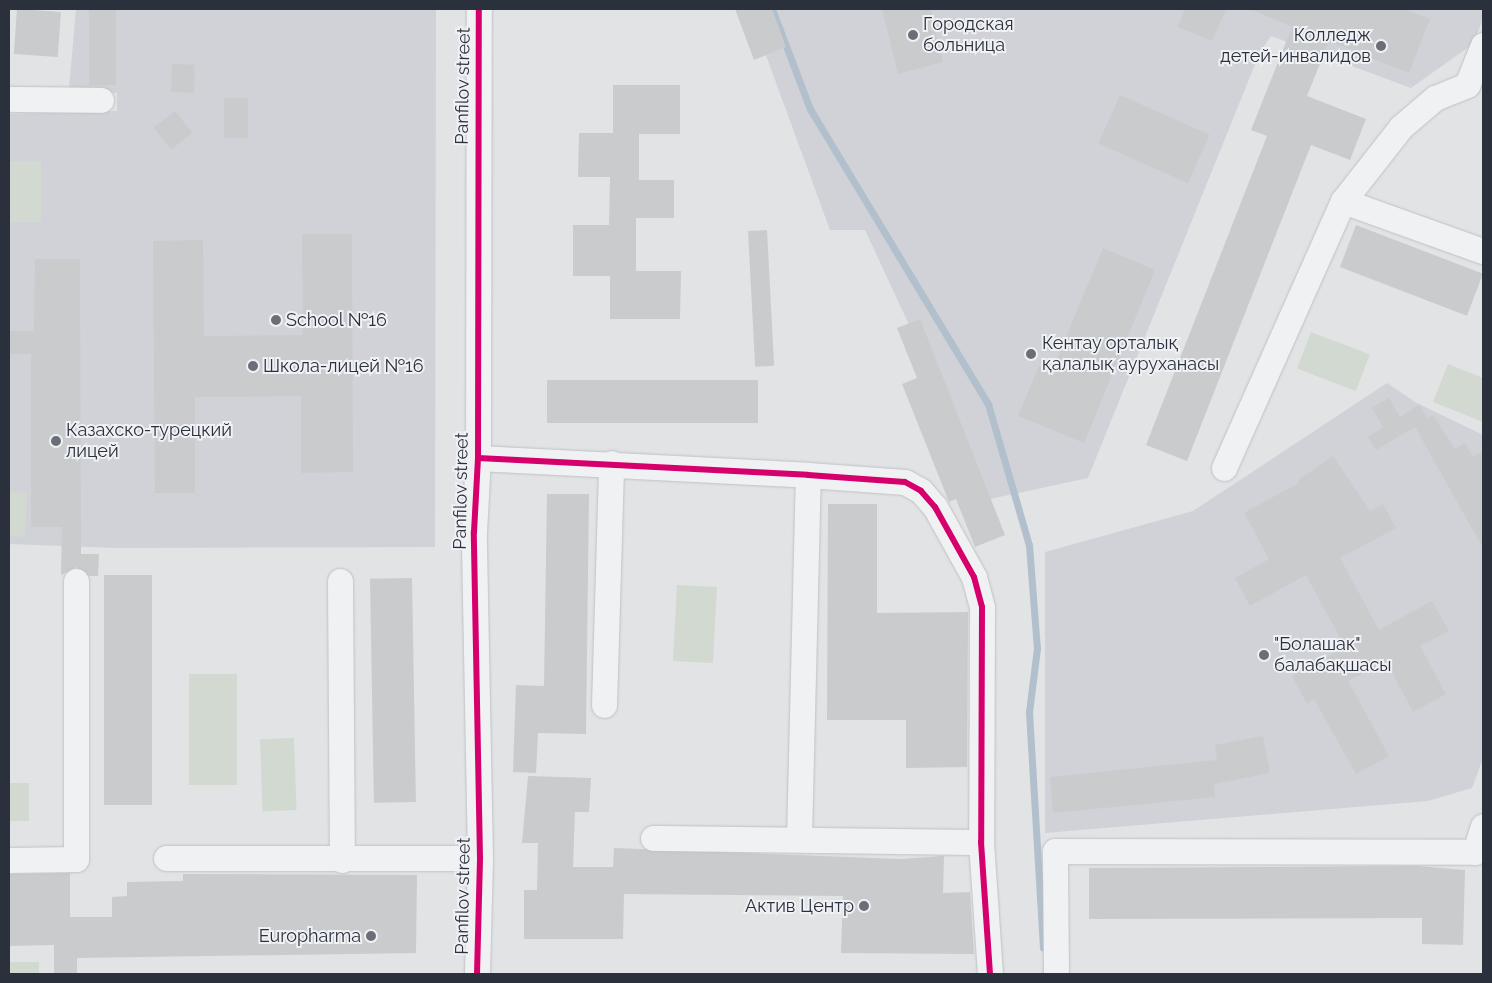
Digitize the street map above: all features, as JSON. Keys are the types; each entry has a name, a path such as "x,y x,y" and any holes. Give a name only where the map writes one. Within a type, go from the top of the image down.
{"street":[{"name":"Panfilov street","path":"477,974 480,858 474,532 478,458 479,9"},
{"path":"1224,468 1343,201 1401,127 1435,98 1475,88 1483,45"},
{"path":"9,99 101,100"},
{"path":"1343,201 1483,251"},
{"path":"478,458 611,463 905,482 921,491 935,507 974,577 982,607 982,842 990,974"},
{"path":"604,705 611,463"},
{"path":"799,838 808,475"},
{"path":"9,860 76,859 76,581"},
{"path":"340,581 342,860"},
{"path":"1056,974 1055,851 1474,852 1483,826"},
{"path":"653,838 799,838 982,842"},
{"path":"166,858 342,860 480,858"}],"shaded area":[{"name":"School №16","path":"76,9 436,9 435,547 116,548 9,544 9,114 117,111 117,93 69,89"},
{"name":"Кентау орталық қалалық ауруханасы","path":"749,9 1483,9 1483,19 1473,44 1411,88 1271,36 1260,52 1088,478 990,499 865,230 830,230"},
{"path":"9,161 41,161 41,222 9,222"},
{"path":"1311,332 1370,355 1356,391 1297,368"},
{"path":"1448,364 1483,378 1483,422 1433,402"},
{"name":"\"Болашак\" балабақшасы","path":"1387,383 1415,402 1483,435 1483,758 1472,788 1428,801 1045,833 1045,552 1193,511"},
{"path":"9,492 27,493 25,537 9,536"},
{"path":"677,585 717,587 713,663 673,661"},
{"path":"189,674 237,674 237,785 189,785"},
{"path":"294,738 297,810 263,811 260,739"},
{"path":"9,783 29,783 29,821 9,821"},
{"path":"9,962 39,962 39,974 9,974"}],"building":[{"path":"17,9 61,12 58,57 14,54"},
{"path":"89,9 116,9 116,85 89,85"},
{"path":"735,9 772,9 786,47 754,60"},
{"name":"Городская больница","path":"882,9 930,9 943,62 898,74"},
{"path":"1185,9 1226,9 1212,41 1178,27"},
{"path":"1250,9 1403,9 1430,19 1409,73 1329,41 1307,96 1366,119 1350,160 1311,145 1187,461 1146,445 1267,136 1251,130 1292,27"},
{"path":"172,64 195,65 194,93 171,92"},
{"path":"613,85 680,85 680,134 639,134 639,180 674,180 674,218 636,218 636,271 681,271 680,319 610,319 610,276 573,276 573,225 609,225 610,177 578,177 579,133 613,133"},
{"path":"1120,95 1210,135 1188,183 1098,143"},
{"path":"224,98 248,98 248,138 224,138"},
{"path":"175,111 192,133 171,150 154,128"},
{"path":"1356,225 1483,274 1467,316 1340,267"},
{"path":"767,230 774,366 755,367 748,231"},
{"name":"Школа-лицей №16","path":"302,234 352,234 353,472 301,473 301,396 195,397 195,493 155,493 153,241 203,240 204,336 303,335"},
{"path":"1103,248 1155,270 1084,443 1018,416 1039,366 1052,371"},
{"name":"Казахско-турецкий лицей","path":"35,259 80,259 81,554 99,554 98,576 89,576 76,567 61,575 62,527 31,527 31,354 9,354 9,331 34,331"},
{"path":"920,319 1005,535 975,547 956,499 949,502 902,384 917,378 897,328"},
{"path":"547,380 758,380 758,423 547,423"},
{"path":"1389,398 1400,417 1419,405 1428,418 1433,415 1455,449 1465,443 1473,457 1483,451 1483,548 1415,427 1376,450 1368,437 1383,427 1372,408"},
{"path":"1333,456 1370,511 1383,504 1396,528 1340,558 1379,630 1432,601 1449,631 1420,646 1446,694 1413,712 1386,661 1348,681 1389,756 1356,774 1314,699 1307,704 1292,676 1345,647 1306,575 1250,606 1235,578 1269,559 1244,513 1299,483 1298,480"},
{"path":"547,494 589,494 586,734 538,733 536,773 513,772 516,685 544,686"},
{"path":"828,504 877,504 877,613 968,612 967,767 906,768 906,720 827,720"},
{"path":"104,575 152,575 152,805 104,805"},
{"path":"412,578 416,802 374,803 370,579"},
{"path":"1263,736 1270,773 1214,784 1215,797 1053,813 1050,777 1217,760 1215,745"},
{"path":"528,776 591,778 589,812 575,812 573,867 613,867 614,848 900,859 944,856 943,893 970,892 974,954 841,953 843,896 624,894 623,939 524,939 524,890 537,890 538,843 522,843"},
{"path":"1417,866 1465,870 1463,945 1422,944 1422,918 1089,919 1089,868"},
{"path":"70,873 70,917 112,917 112,897 127,896 127,882 183,881 183,874 417,875 416,953 77,958 77,974 54,974 54,945 9,946 9,874"}],"waterway":[{"path":"772,9 810,109 988,404 1029,545 1037,648 1029,712 1043,948"}],"cycle path":[{"path":"477,974 480,858 474,532 478,458 479,9"},
{"path":"478,458 808,475 905,482 921,491 935,507 974,577 982,607 981,842 990,974"}],"place":[{"name":"Городская больница","path":"913,35"},
{"name":"Колледж детей-инвалидов","path":"1381,46"},
{"name":"School №16","path":"276,320"},
{"name":"Кентау орталық қалалық ауруханасы","path":"1031,354"},
{"name":"Школа-лицей №16","path":"253,366"},
{"name":"Казахско-турецкий лицей","path":"56,441"},
{"name":"\"Болашак\" балабақшасы","path":"1264,655"},
{"name":"Актив Центр","path":"864,906"},
{"name":"Europharma","path":"371,936"}]}
